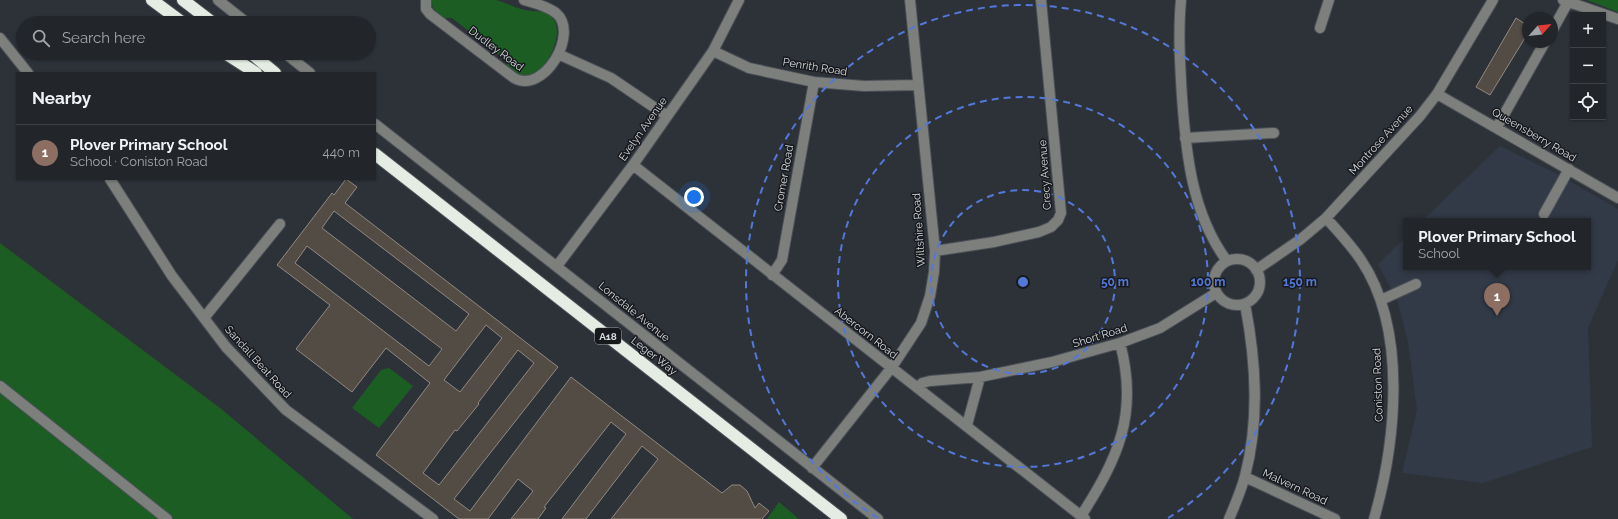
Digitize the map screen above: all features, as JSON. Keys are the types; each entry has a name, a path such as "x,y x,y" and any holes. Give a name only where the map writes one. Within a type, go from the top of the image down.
{"highway":[{"path":"152,0 174,16"},
{"path":"182,0 204,16"},
{"path":"236,60 254,72"},
{"path":"259,60 274,72"},
{"name":"Leger Way","path":"376,155 841,519"}],"street":[{"path":"218,0 238,16"},
{"name":"Dudley Road","path":"426,0 426,9 430,14 519,81 532,81 541,77 558,54 564,32 561,19 549,8 524,0"},
{"name":"Evelyn Avenue","path":"557,266 668,116 713,51 739,0"},
{"name":"Wiltshire Road","path":"812,468 892,368 921,323 926,311 934,272 935,251 910,0"},
{"name":"Crecy Avenue","path":"935,251 994,242 1039,232 1051,227 1058,220 1061,213 1041,0"},
{"path":"1182,0 1180,62 1185,138 1198,204 1206,226 1227,262"},
{"path":"1320,28 1329,0"},
{"name":"Montrose Avenue","path":"1256,270 1301,239 1326,218 1420,116 1437,94 1490,1"},
{"path":"1558,18 1566,1 1618,19"},
{"path":"0,38 16,58"},
{"path":"1496,127 1542,48"},
{"name":"Penrith Road","path":"713,51 749,68 814,82 864,86 918,85"},
{"path":"558,54 611,78 668,116"},
{"path":"18,60 27,72"},
{"path":"294,60 309,72"},
{"name":"Cromer Road","path":"772,275 782,260 814,82"},
{"name":"Queensberry Road","path":"1437,94 1618,198"},
{"name":"Lonsdale Avenue","path":"376,125 878,519"},
{"path":"1185,138 1274,133"},
{"name":"Abercorn Road","path":"633,164 772,275 967,425 1083,518"},
{"path":"1544,214 1569,169"},
{"name":"Sandall Beat Road","path":"111,180 172,276 226,347 286,410 433,519"},
{"name":"Coniston Road","path":"1326,218 1361,260 1381,300 1386,322 1392,363 1393,404 1384,485 1374,519"},
{"path":"204,318 280,224"},
{"path":"1235,259 1245,261 1256,270 1259,277 1259,290 1252,300 1245,304 1229,304 1216,293 1214,285 1215,275 1219,268 1227,262 1235,259"},
{"path":"1381,300 1416,284"},
{"name":"Short Road","path":"918,388 922,383 930,381 980,377 1052,362 1120,343 1160,328 1216,293"},
{"path":"1229,519 1245,477 1254,426 1255,398 1253,347 1245,304"},
{"path":"1083,518 1102,482 1120,442 1127,400 1127,376 1120,343"},
{"path":"967,425 980,377"},
{"path":"0,386 167,519"},
{"name":"Malvern Road","path":"1245,477 1335,519"}],"shaded area":[{"path":"1500,146 1555,173 1618,209 1618,260 1588,328 1592,447 1483,483 1402,473 1417,410 1408,342 1398,303 1378,264 1403,240 1403,270 1591,270 1591,218 1425,218"}],"green space":[{"path":"431,0 496,0 522,9 546,13 554,20 557,28 554,47 550,57 538,71 532,75 525,76 518,74 507,67 506,60 452,18 443,18 433,8"},
{"path":"1587,0 1618,0 1618,12"},
{"path":"0,243 220,408 353,519 0,519"},
{"path":"389,368 413,386 379,428 352,408 381,370"},
{"path":"779,502 799,519 767,519"}],"building":[{"path":"1516,18 1522,22 1522,43 1490,95 1476,87"},
{"path":"345,180 357,187 345,203 558,367 454,499 470,511 571,377 722,493 732,485 740,485 747,491 755,508 759,503 769,511 762,519 611,519 658,459 642,446 586,519 562,519 626,434 611,422 544,507 546,508 538,519 511,519 533,491 518,479 488,519 459,519 376,455 430,383 386,348 352,392 296,349 330,305 277,265 332,193 334,195","holes":["334,211 469,314 456,331 322,228","307,246 442,349 429,366 295,263","486,325 502,338 460,392 444,380","518,350 534,363 439,485 423,473 455,430 457,431 479,404 478,403"]}],"place":[{"name":"Plover Primary School","path":"1497,316"}]}
